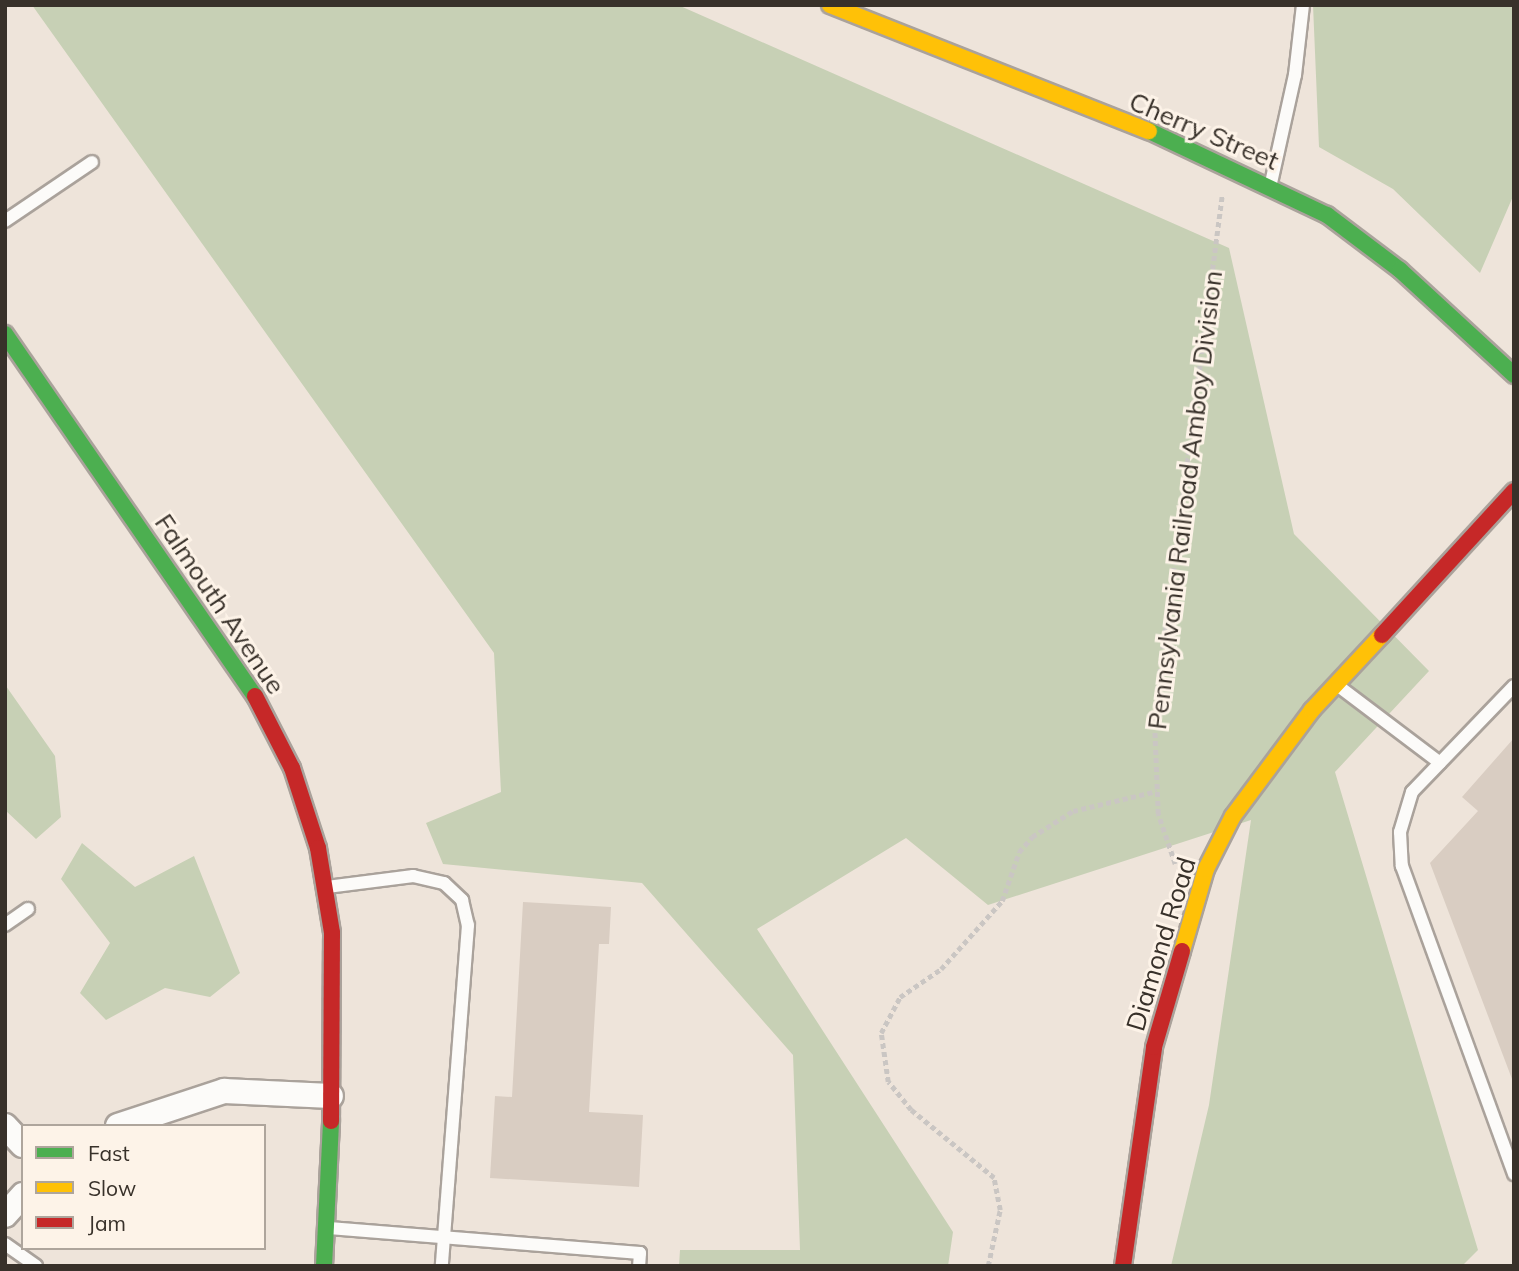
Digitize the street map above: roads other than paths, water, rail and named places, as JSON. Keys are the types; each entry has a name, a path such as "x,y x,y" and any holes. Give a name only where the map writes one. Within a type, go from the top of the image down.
{"street":[{"name":"Cherry Street","path":"830,5 1224,162 1270,184 1327,215 1400,270 1514,375"},
{"name":"Falmouth Avenue","path":"7,340 247,680 292,768 327,887 335,1025 329,1228 324,1266"},
{"name":"Diamond Road","path":"1123,1266 1154,1047 1206,869 1260,775 1336,684 1514,491"},
{"path":"124,1124 224,1091 331,1096"},
{"path":"5,1126 21,1143"},
{"path":"5,1215 21,1197"}],"lane":[{"path":"1270,184 1296,75 1303,5"},
{"path":"5,221 92,162"},
{"path":"1336,684 1440,763"},
{"path":"1514,686 1412,792 1400,832 1402,866 1514,1174"},
{"path":"327,887 413,876 444,883 462,900 468,925 442,1266"},
{"path":"5,925 28,909"},
{"path":"329,1228 640,1253 639,1266"},
{"path":"5,1244 36,1266"}]}
